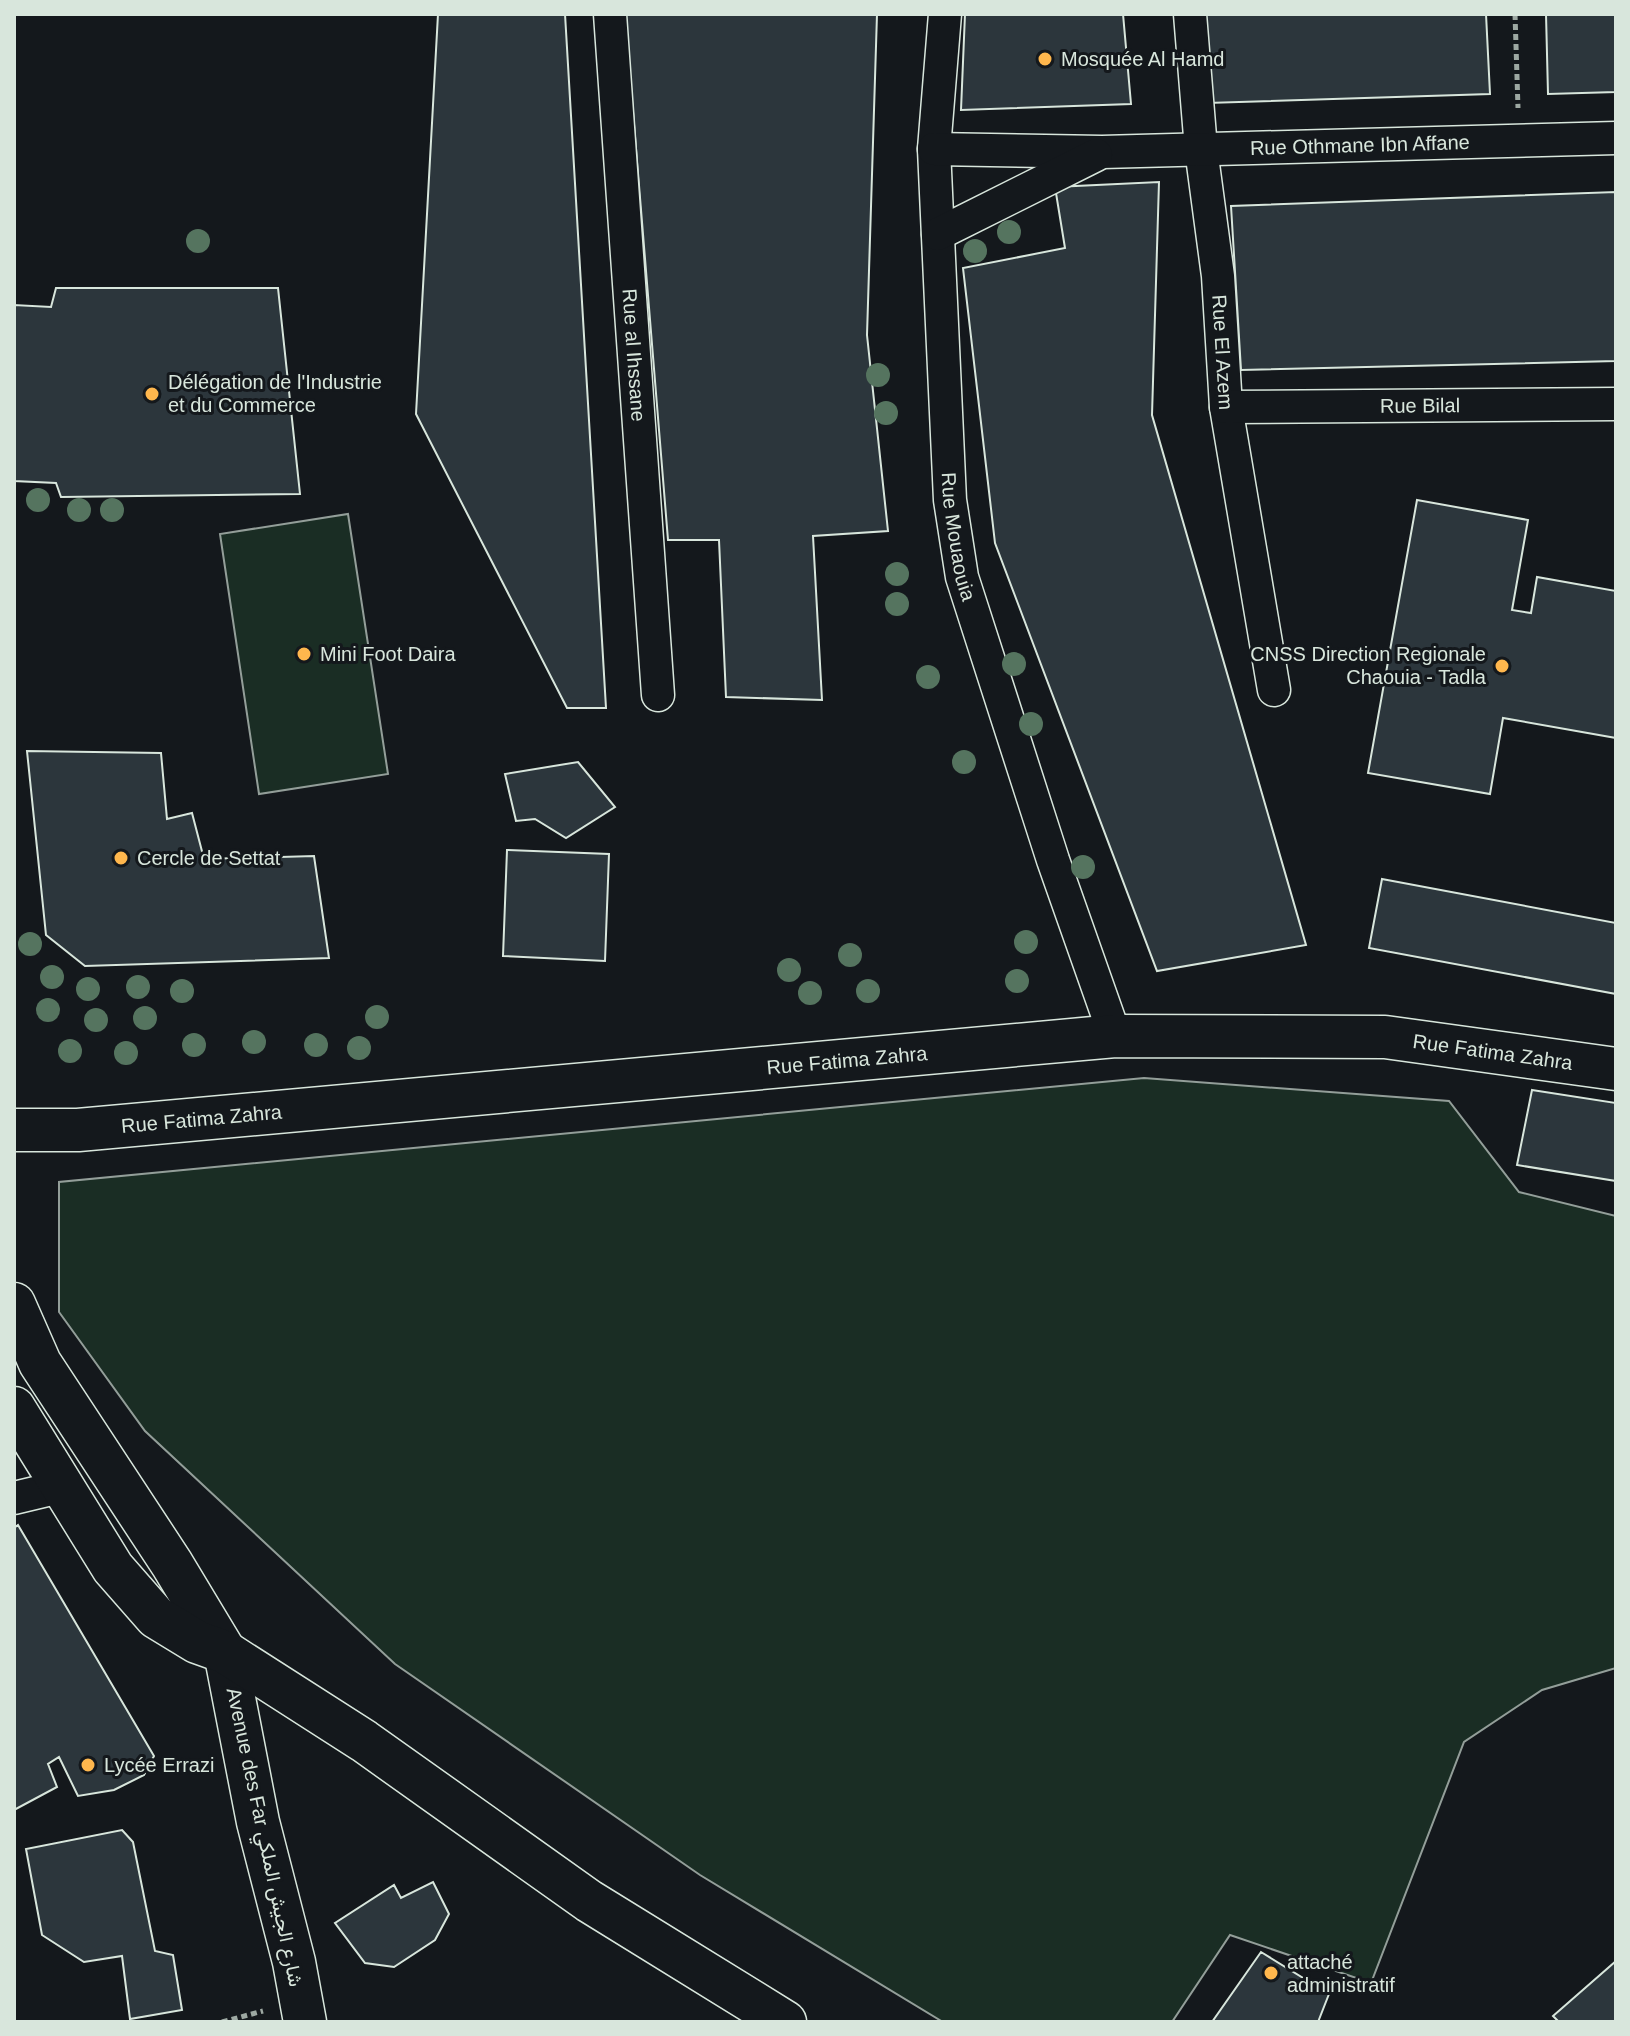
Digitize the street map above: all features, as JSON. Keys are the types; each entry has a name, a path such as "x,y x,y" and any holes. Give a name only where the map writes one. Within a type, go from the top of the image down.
{"street":[{"name":"Rue al Ihssane","path":"610,14 658,695"},
{"name":"Rue Mouaouia","path":"945,14 934,149 950,500 962,577 1053,860 1115,1036"},
{"name":"Rue El Azem","path":"1190,14 1201,149 1218,276 1226,407 1274,690"},
{"name":"Rue Othmane Ibn Affane","path":"934,149 1102,152 1616,138"},
{"name":"Rue Othmane Ibn Affane","path":"938,234 1102,152"},
{"name":"Rue Bilal","path":"1226,407 1616,404"},
{"name":"Rue Fatima Zahra","path":"14,1130 78,1130 1115,1036 1385,1037 1616,1069"},
{"name":"Rue Fatima Zahra","path":"14,1159 78,1130"},
{"path":"14,1304 40,1363 172,1564 225,1652"},
{"path":"14,1408 113,1568 142,1605 170,1627 225,1652 364,1741 589,1901 785,2022"},
{"path":"14,1498 64,1486"},
{"name":"Avenue des Far شارع الجيش الملكي","path":"225,1652 258,1822 294,1962 305,2022"}],"path":[{"path":"1515,14 1519,141"}],"green space":[{"name":"Mini Foot Daira","path":"348,514 388,774 259,794 220,534"},
{"path":"1144,1078 1449,1101 1519,1192 1616,1216 1616,1668 1542,1690 1464,1742 1371,1983 1230,1935 1172,2022 943,2022 700,1875 395,1664 145,1431 59,1312 59,1182"}],"building":[{"path":"438,14 565,14 606,708 567,708 416,414"},
{"path":"625,14 877,14 867,335 888,531 813,536 822,700 726,697 719,540 668,540"},
{"name":"Mosquée Al Hamd","path":"965,14 1123,14 1131,104 961,110"},
{"path":"1204,14 1486,14 1490,94 1207,103"},
{"path":"1546,14 1616,14 1616,92 1548,94"},
{"path":"1159,182 1152,415 1306,945 1157,971 995,543 963,268 1065,248 1055,187"},
{"path":"1616,192 1616,361 1241,370 1231,206"},
{"name":"Délégation de l'Industrie et du Commerce","path":"56,288 278,288 300,494 61,497 56,483 14,481 14,305 51,307"},
{"name":"CNSS Direction Regionale Chaouia - Tadla","path":"1417,500 1528,520 1512,610 1531,613 1537,577 1616,591 1616,738 1503,718 1490,794 1368,773"},
{"name":"Cercle de Settat","path":"27,751 161,753 167,819 192,813 204,859 314,856 329,958 85,966 46,935"},
{"path":"578,762 615,807 566,838 535,819 516,821 505,774"},
{"path":"507,850 609,854 605,961 503,956"},
{"path":"1382,879 1616,923 1616,994 1369,948"},
{"path":"1532,1090 1616,1103 1616,1181 1517,1165"},
{"path":"18,1525 154,1756 144,1775 114,1790 78,1796 59,1757 48,1764 57,1787 14,1810 14,1528"},
{"path":"122,1830 133,1842 155,1951 173,1955 182,2010 130,2019 122,1956 84,1962 42,1935 26,1849"},
{"path":"433,1882 449,1914 435,1940 394,1967 365,1963 335,1923 394,1885 401,1898"},
{"name":"attaché administratif","path":"1261,1952 1329,1994 1318,2022 1212,2022"},
{"path":"1616,1961 1616,2022 1559,2022 1553,2016"}],"place":[{"name":"Mosquée Al Hamd","path":"1045,59"},
{"name":"Délégation de l'Industrie et du Commerce","path":"152,394"},
{"name":"Mini Foot Daira","path":"304,654"},
{"name":"CNSS Direction Regionale Chaouia - Tadla","path":"1502,666"},
{"name":"Cercle de Settat","path":"121,858"},
{"name":"Lycée Errazi","path":"88,1765"},
{"name":"attaché administratif","path":"1271,1973"}]}
